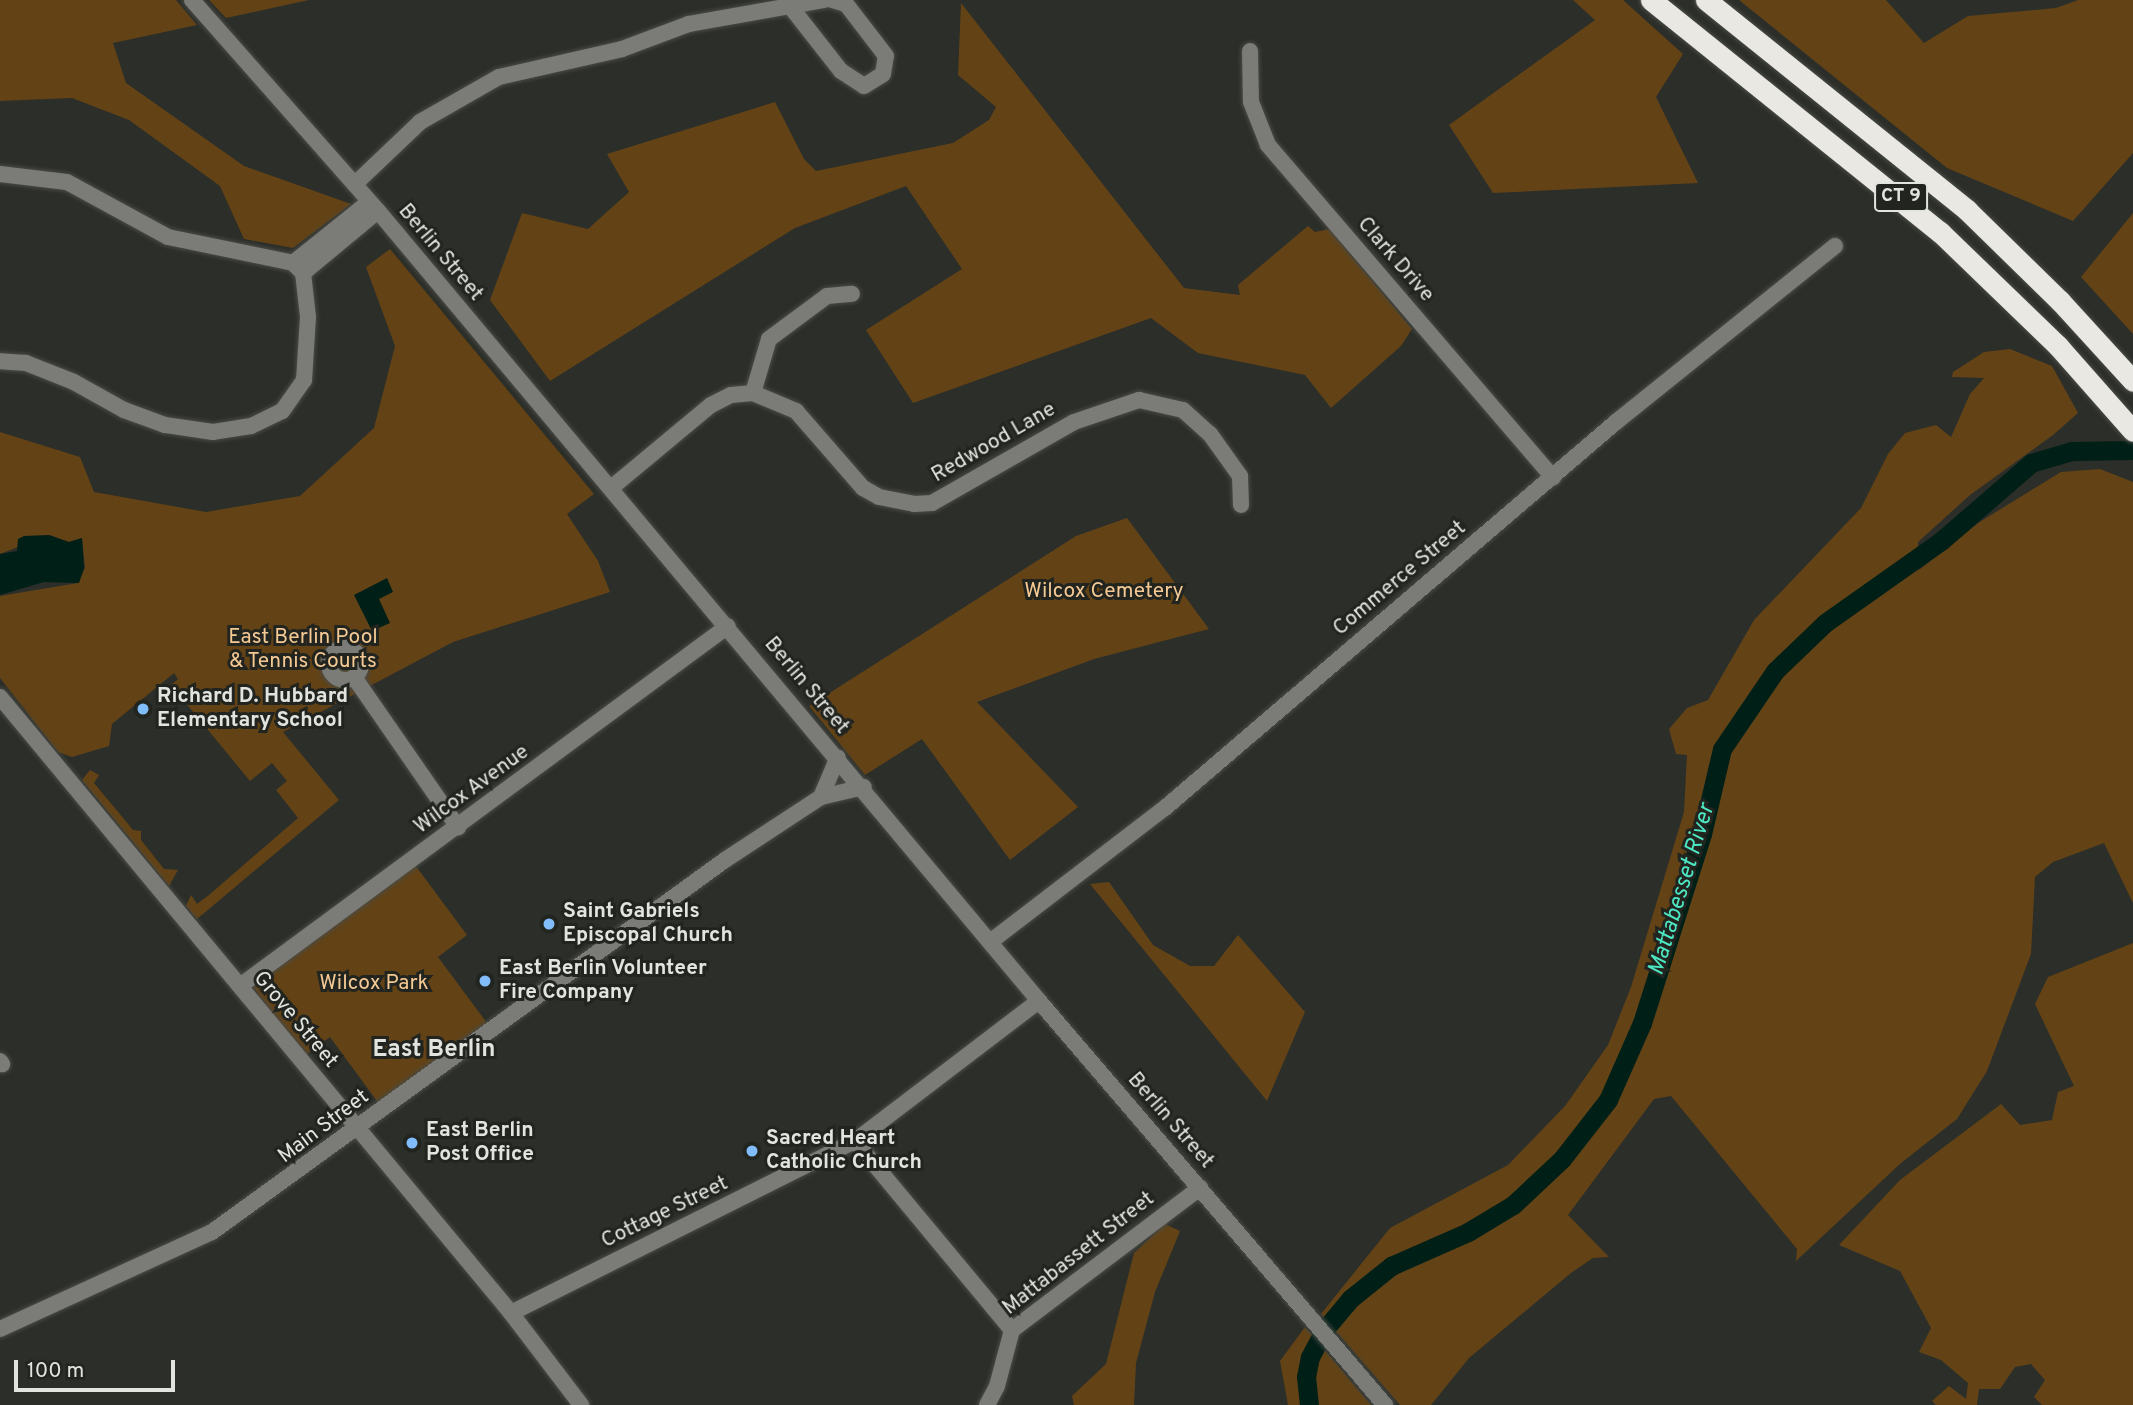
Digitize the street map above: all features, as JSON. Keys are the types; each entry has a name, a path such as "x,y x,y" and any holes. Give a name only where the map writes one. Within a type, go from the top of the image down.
{"highway":[{"name":"CT 9","path":"1651,0 1940,232 2031,318 2129,426"},
{"name":"CT 9","path":"1706,0 1937,184 2052,292 2133,381"}],"street":[{"name":"Berlin Street","path":"192,0 374,206 864,787 1040,1002 1384,1404"},
{"path":"355,184 438,109 499,77 622,49 689,24 824,0"},
{"path":"790,6 841,71 864,86 883,74 886,55 846,4 832,0"},
{"name":"Clark Drive","path":"1250,51 1251,102 1268,145 1553,477"},
{"path":"0,174 67,182 168,237 298,268"},
{"path":"298,268 374,206"},
{"name":"Commerce Street","path":"990,942 1166,807 1553,477 1835,246"},
{"path":"0,361 26,363 50,372 165,425 213,432 251,426 282,411 304,380 308,317 298,268"},
{"path":"611,488 711,405 731,395 753,393 769,339 827,296 852,294"},
{"name":"Redwood Lane","path":"753,393 796,411 863,488 879,497 915,504 932,503 1074,422 1139,400 1163,402 1183,410 1229,456 1240,475 1241,505"},
{"name":"Wilcox Avenue","path":"240,986 728,626"},
{"path":"354,677 458,827"},
{"name":"Grove Street","path":"0,697 511,1312 581,1405"},
{"path":"821,797 838,757"},
{"name":"Main Street","path":"0,1329 212,1233 725,860 821,797 864,787"},
{"name":"Cottage Street","path":"511,1312 855,1141 1040,1002"},
{"path":"855,1141 1012,1330"},
{"name":"Mattabassett Street","path":"987,1405 998,1386 1012,1330 1200,1188"}],"green space":[{"path":"0,0 176,0 197,25 113,43 126,83 244,166 351,204 293,248 244,239 220,186 129,120 72,98 0,101"},
{"path":"209,0 309,0 226,18"},
{"path":"1573,0 1623,0 1683,54 1656,97 1698,183 1493,193 1449,125 1595,20"},
{"path":"1739,0 1886,0 1924,43 1968,16 2056,8 2078,0 2133,0 2133,153 2073,221 1947,168"},
{"path":"961,3 1184,288 1240,295 1238,285 1308,226 1315,232 1329,229 1412,329 1401,346 1331,408 1305,375 1198,353 1151,318 913,403 866,330 962,269 906,186 795,228 550,381 490,300 522,213 588,229 629,192 607,154 775,102 804,159 816,171 953,143 989,120 996,107 958,75"},
{"path":"2133,213 2133,334 2081,277"},
{"name":"East Berlin Pool & Tennis Courts","path":"390,249 594,494 567,514 598,561 610,592 453,642 283,732 339,800 197,919 186,906 191,895 197,904 298,818 276,790 287,781 272,763 250,781 171,685 178,679 174,673 112,724 109,746 72,757 58,752 0,678 0,596 78,583 85,568 82,538 69,542 49,535 0,554 0,432 80,457 94,492 206,512 300,496 374,428 395,346 366,267"},
{"path":"2010,349 2052,366 2078,413 2053,435 1970,495 1918,542 1919,570 1978,523 2061,472 2100,469 2133,482 2133,903 2104,843 2053,862 2035,877 2031,954 1987,1071 1957,1119 1901,1163 1796,1261 1797,1249 1671,1096 1654,1099 1568,1215 1609,1257 1593,1258 1571,1273 1469,1358 1431,1405 1400,1405 1321,1314 1390,1228 1508,1165 1565,1106 1608,1045 1631,987 1684,812 1687,755 1676,754 1669,729 1687,708 1708,700 1754,620 1861,508 1888,454 1905,433 1936,425 1951,437 1970,394 1984,378 1952,377 1953,372 1984,352"},
{"name":"Wilcox Cemetery","path":"1127,518 1209,629 1094,659 977,702 1078,807 1010,860 922,739 865,775 809,706 1076,536"},
{"path":"90,770 99,775 94,783 133,830 141,831 141,840 164,869 178,870 169,886 82,780"},
{"name":"Wilcox Park","path":"415,865 467,935 438,957 490,1027 382,1108 330,1037 304,1056 253,987"},
{"path":"1109,882 1153,945 1190,966 1214,966 1238,935 1305,1012 1267,1101 1090,884"},
{"path":"2133,943 2133,1405 2042,1405 2034,1397 2045,1380 2031,1364 2015,1367 2000,1389 1979,1389 1977,1405 1936,1405 1932,1401 1949,1386 1966,1399 1968,1383 1941,1360 1919,1352 1931,1328 1900,1271 1839,1245 1900,1180 2001,1104 2020,1125 2052,1120 2058,1092 2074,1086 2035,1004 2048,977"},
{"path":"1165,1224 1180,1231 1155,1292 1136,1363 1134,1405 1074,1405 1072,1396 1106,1364 1134,1253"},
{"path":"1305,1327 1371,1405 1288,1405 1280,1361"}],"shaded area":[{"path":"49,535 69,542 82,538 84,568 79,583 44,582 0,595 0,554 17,551 18,539 24,536"},
{"path":"387,578 393,592 379,599 390,623 372,631 354,595"}],"waterway":[{"name":"Mattabesset River","path":"1309,1405 1306,1377 1310,1357 1325,1329 1350,1299 1391,1266 1468,1232 1513,1205 1562,1159 1608,1100 1642,1023 1702,834 1722,749 1775,671 1825,623 1941,541 2031,463 2072,451 2133,450"}],"place":[{"name":"Richard D. Hubbard Elementary School","path":"143,709"},
{"name":"Saint Gabriels Episcopal Church","path":"549,924"},
{"name":"East Berlin Volunteer Fire Company","path":"485,981"},
{"name":"East Berlin Post Office","path":"412,1143"},
{"name":"Sacred Heart Catholic Church","path":"752,1151"}],"district":[{"name":"East Berlin","path":"434,1051"}]}
